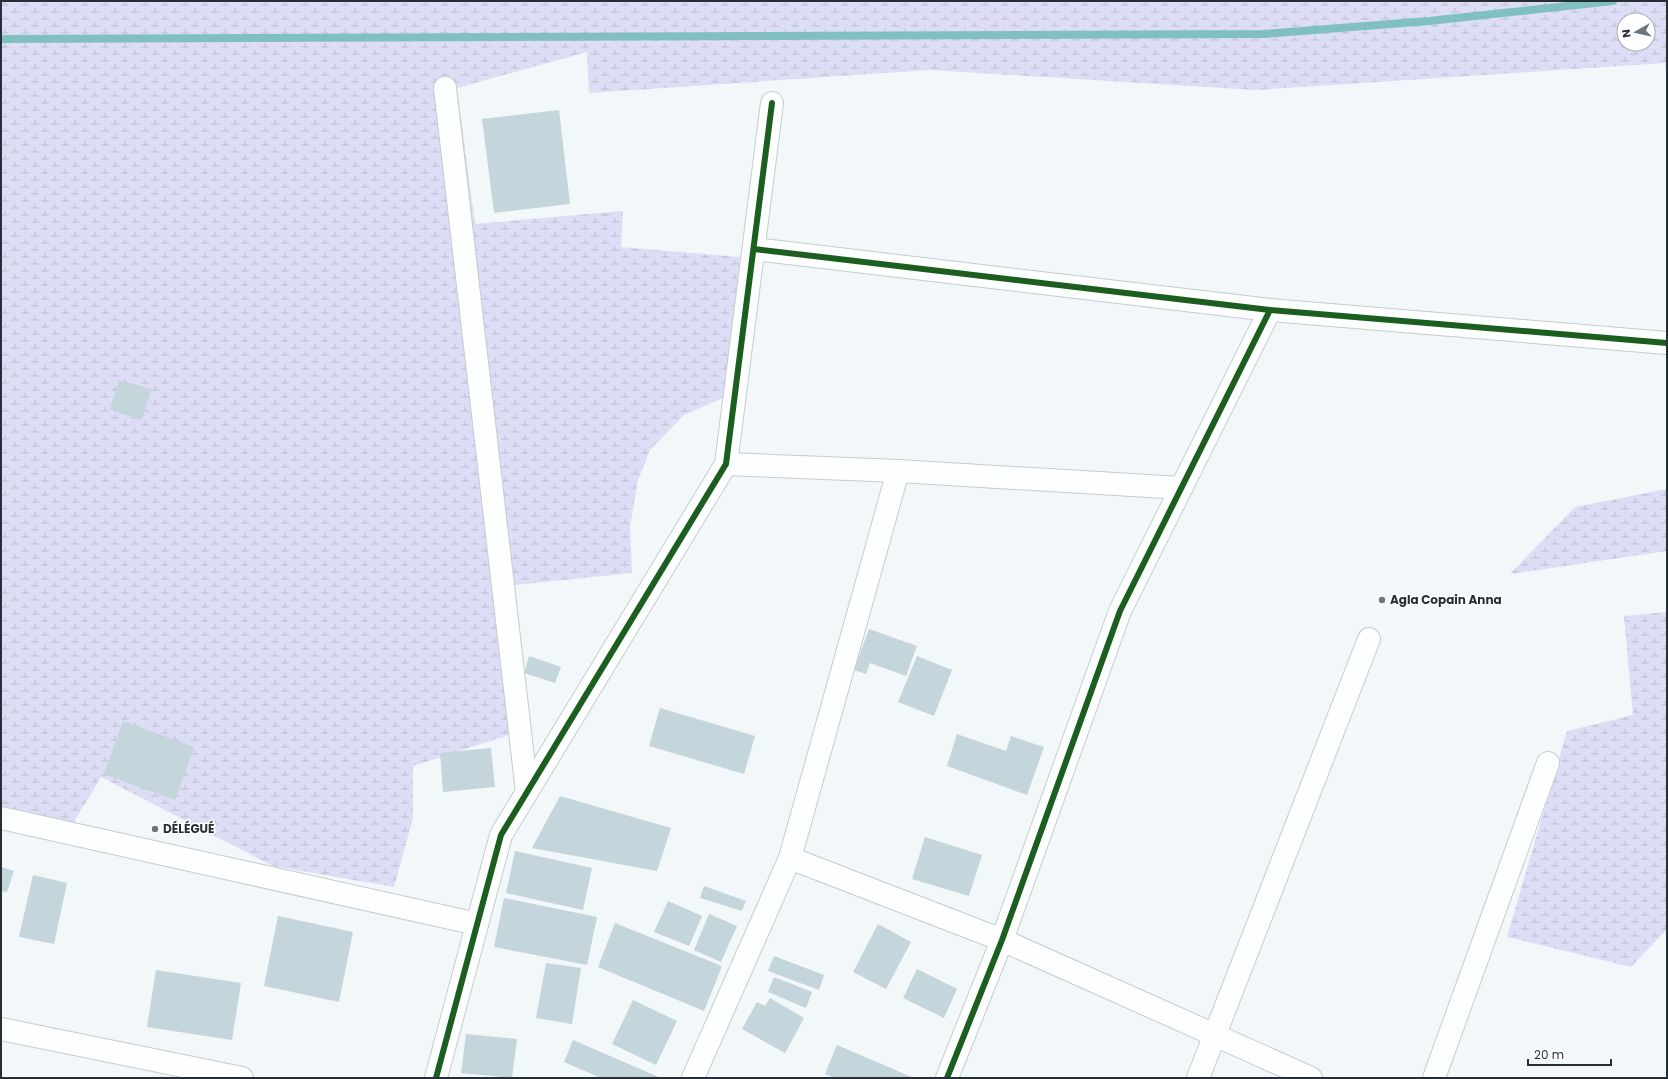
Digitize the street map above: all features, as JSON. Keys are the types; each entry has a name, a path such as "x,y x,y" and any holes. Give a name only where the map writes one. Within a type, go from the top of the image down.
{"street":[{"path":"445,88 527,792"},
{"path":"436,1078 501,835 726,464 772,103"},
{"path":"754,249 1270,310 1667,343"},
{"path":"947,1078 1002,940 1120,611 1270,310"},
{"path":"726,464 898,471 1181,488"},
{"path":"693,1078 790,858 898,471"},
{"path":"1198,1078 1369,640"},
{"path":"1434,1078 1548,764"},
{"path":"1,818 477,924"},
{"path":"790,858 1002,940 1214,1036 1311,1078"},
{"path":"1,1029 242,1078"}],"green space":[{"path":"1,1 1667,1 1667,76 1665,63 1256,90 929,70 589,93 587,52 457,88 475,224 623,211 621,247 740,257 725,397 684,415 650,450 638,480 630,526 632,573 515,585 527,729 413,766 413,818 394,887 273,866 101,777 74,822 1,808"},
{"path":"1667,489 1667,551 1510,574 1575,507"},
{"path":"1667,612 1667,929 1631,967 1507,937 1567,731 1633,715 1624,616"}],"building":[{"path":"559,110 570,204 494,213 482,119"},
{"path":"119,380 151,389 142,420 110,410"},
{"path":"869,629 917,646 906,676 870,663 866,674 854,670"},
{"path":"529,656 561,667 555,683 524,673"},
{"path":"917,656 952,670 934,716 898,702"},
{"path":"660,708 755,736 744,774 649,746"},
{"path":"123,721 194,747 175,800 104,774"},
{"path":"957,734 1006,751 1011,736 1044,747 1027,795 947,766"},
{"path":"491,748 495,787 443,792 440,753"},
{"path":"560,796 671,828 657,871 532,848"},
{"path":"925,837 982,855 969,896 912,879"},
{"path":"515,851 592,868 583,910 506,893"},
{"path":"1,867 14,871 7,892 1,891"},
{"path":"33,875 67,883 54,944 19,937"},
{"path":"704,886 746,901 742,911 700,898"},
{"path":"504,898 597,917 587,965 494,947"},
{"path":"668,901 702,916 689,946 654,932"},
{"path":"709,914 737,926 721,962 694,950"},
{"path":"278,916 353,932 339,1002 264,986"},
{"path":"615,923 722,966 704,1011 598,967"},
{"path":"878,924 911,942 886,989 853,972"},
{"path":"774,956 824,975 819,990 768,971"},
{"path":"546,963 581,968 572,1024 536,1018"},
{"path":"917,969 957,989 944,1018 903,998"},
{"path":"156,970 241,983 232,1040 147,1027"},
{"path":"774,977 812,992 806,1008 768,992"},
{"path":"770,998 804,1018 785,1053 742,1029 757,1002 765,1006"},
{"path":"633,1000 677,1021 656,1065 612,1044"},
{"path":"466,1034 517,1039 512,1078 461,1073"},
{"path":"573,1040 661,1078 601,1078 564,1062"},
{"path":"837,1045 914,1078 834,1078 825,1074"}],"waterway":[{"path":"1,39 1264,34 1429,21 1613,1"}],"cycle path":[{"path":"436,1078 501,835 726,464 772,103"},
{"path":"754,249 1270,310 1667,343"},
{"path":"947,1078 1002,940 1120,611 1270,310"}],"place":[{"name":"Agla Copain Anna","path":"1382,600"},
{"name":"DÉLÉGUÉ","path":"155,829"}]}
